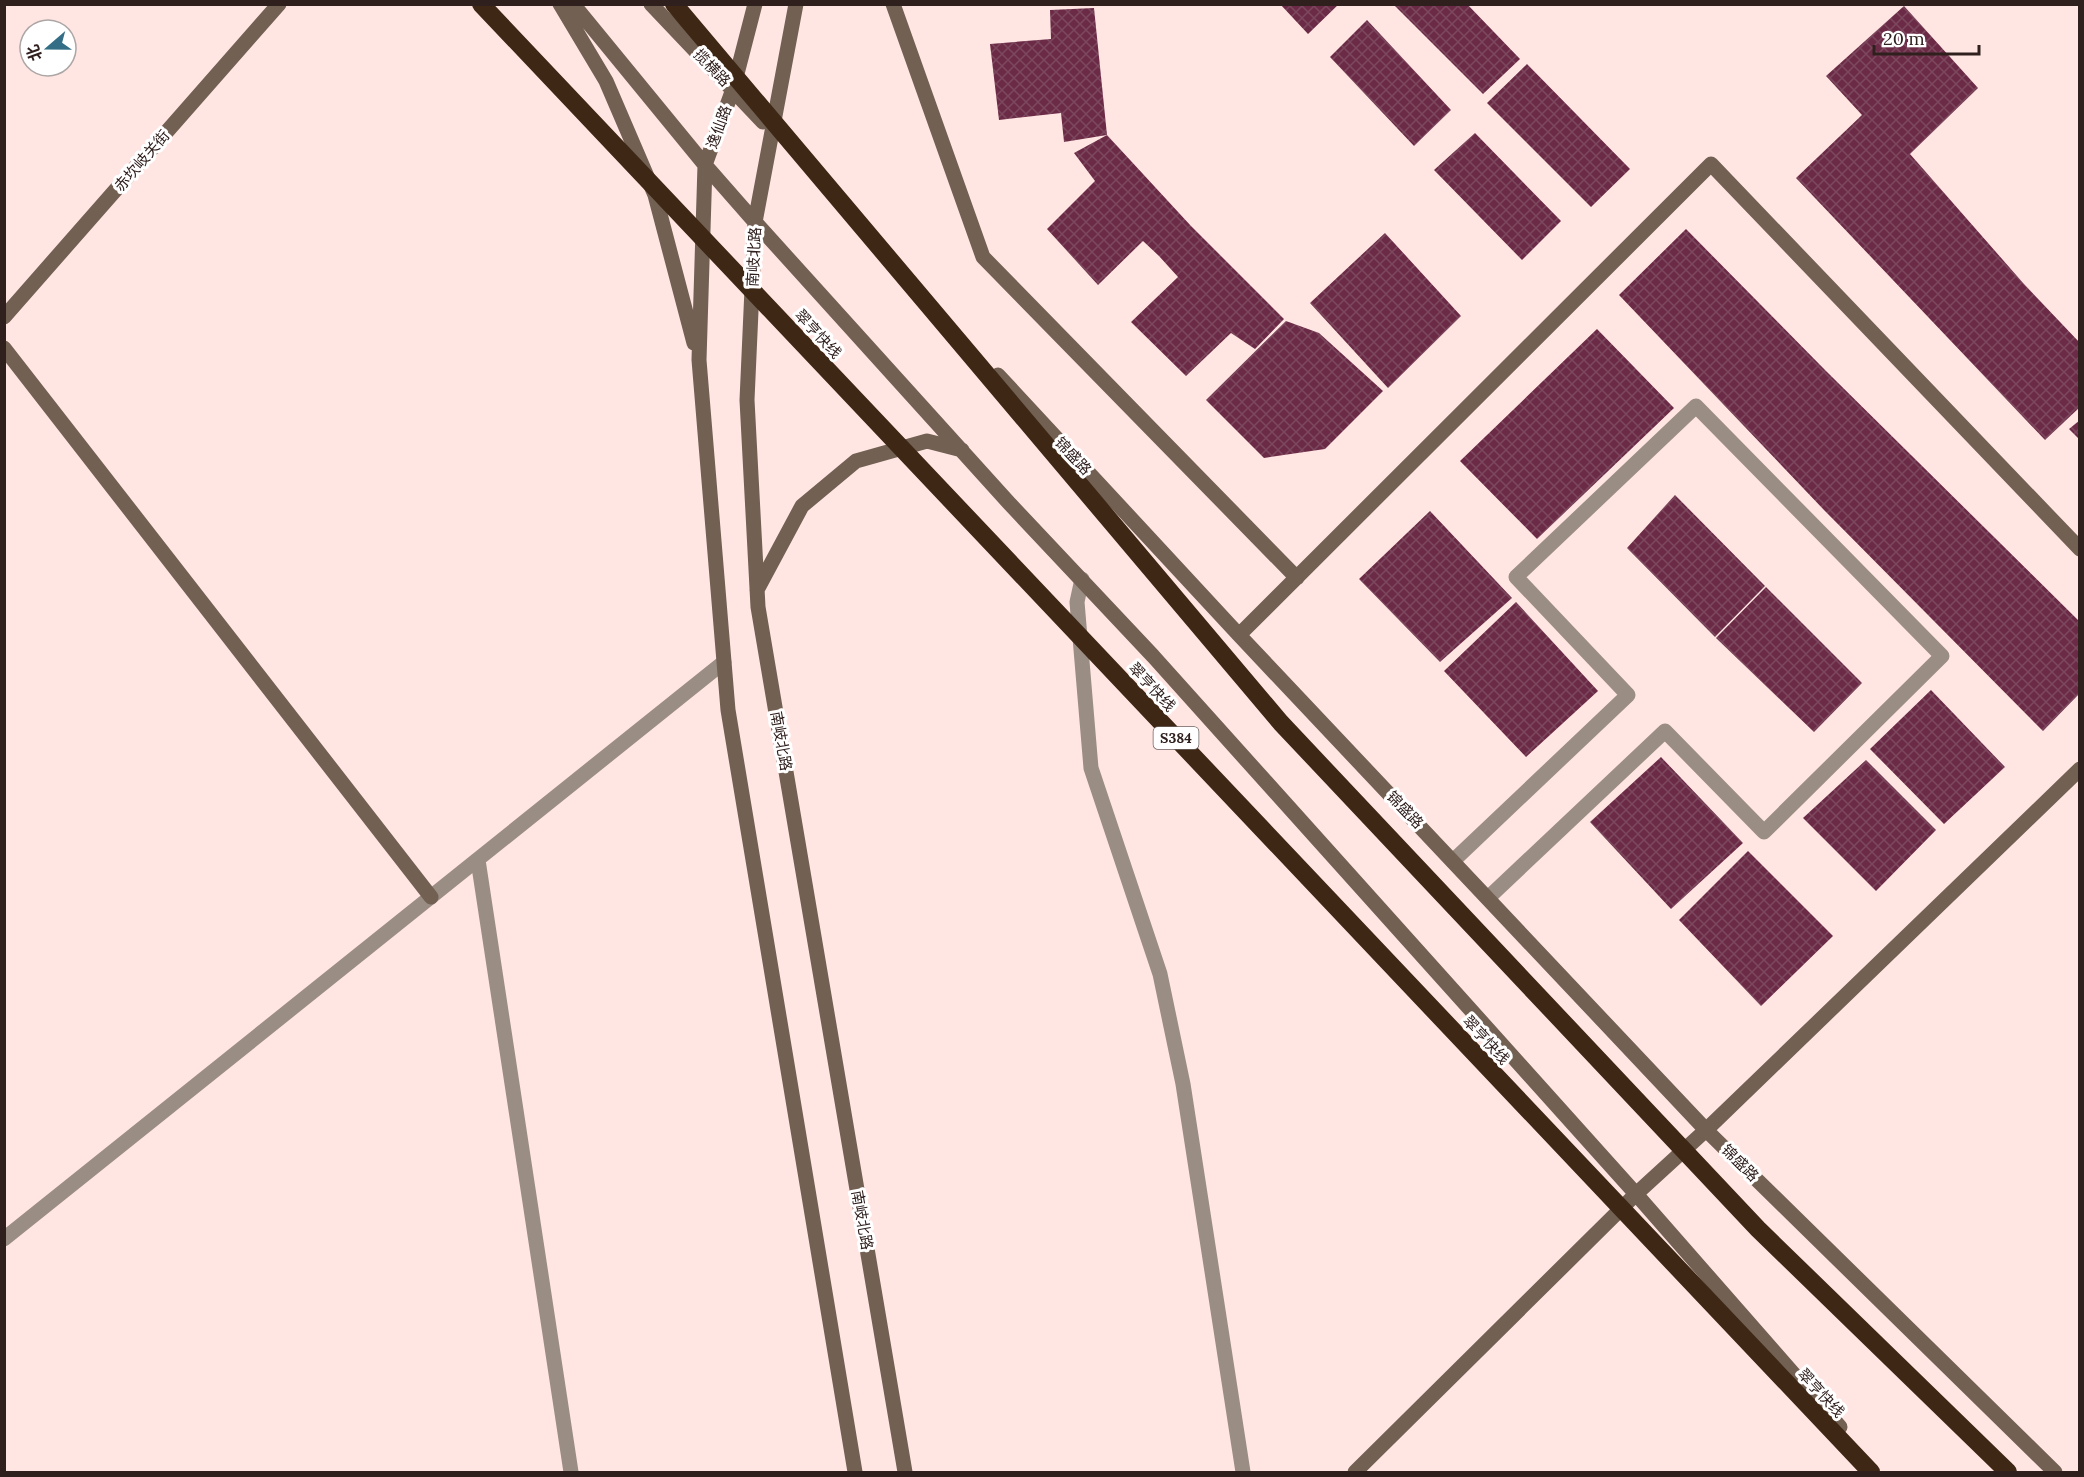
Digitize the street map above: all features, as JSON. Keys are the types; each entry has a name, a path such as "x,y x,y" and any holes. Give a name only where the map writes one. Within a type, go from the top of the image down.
{"highway":[{"name":"翠亨快线","path":"481,4 1871,1473"},
{"path":"674,4 1281,723 1758,1229 2008,1473"}],"main road":[{"name":"赤坎岐关街","path":"4,317 279,4"},
{"path":"560,4 606,81 655,195 699,360"},
{"path":"573,4 705,165 755,222 1082,579 1636,1194 1880,1473"},
{"name":"揽横路","path":"651,4 772,132"},
{"path":"733,89 754,4"},
{"name":"南岐北路","path":"796,4 755,222 747,400 757,590 760,619 905,1473"},
{"path":"893,4 983,257 1297,578"},
{"name":"逸仙路","path":"705,165 733,89"},
{"name":"锦盛路","path":"772,132 1239,635 1706,1130 2055,1473"},
{"path":"1239,635 1711,164 2079,549"},
{"path":"705,165 699,360 728,710 855,1473"},
{"path":"4,348 431,897"},
{"path":"757,590 802,506 856,460 927,441 962,450"},
{"path":"1355,1473 1636,1194 1706,1130 2079,769"}],"street":[{"path":"1453,861 1628,695 1516,577 1696,406 1942,657 1764,832 1665,731 1488,898"},
{"path":"1082,579 1077,602 1091,768 1160,974 1183,1084 1243,1473"},
{"path":"4,1239 724,662"},
{"path":"478,860 570,1473"}],"building":[{"path":"1280,4 1339,4 1308,34"},
{"path":"1393,4 1467,4 1520,59 1483,94"},
{"path":"1904,6 1978,88 1910,154 2024,284 2080,343 2080,407 2045,440 1796,178 1862,115 1826,76"},
{"path":"1094,8 1107,135 1064,142 1061,113 999,120 990,44 1051,39 1050,10"},
{"path":"1367,20 1451,110 1414,146 1330,57"},
{"path":"1527,64 1630,169 1591,207 1487,103"},
{"path":"1475,133 1561,221 1522,260 1434,170"},
{"path":"1107,135 1191,226 1284,319 1255,349 1231,333 1186,376 1131,322 1178,277 1159,256 1143,241 1098,285 1047,229 1095,181 1074,153"},
{"path":"1686,229 2080,622 2080,693 2043,731 1824,510 1619,295"},
{"path":"1385,233 1461,316 1388,388 1310,303"},
{"path":"1286,321 1319,333 1383,391 1325,449 1264,458 1206,400"},
{"path":"1597,329 1674,408 1537,539 1460,461"},
{"path":"2080,420 2080,440 2069,429"},
{"path":"1675,495 1765,586 1715,637 1627,548"},
{"path":"1430,511 1512,598 1440,662 1359,579"},
{"path":"1766,587 1862,683 1814,732 1716,638"},
{"path":"1516,602 1598,691 1526,757 1444,671"},
{"path":"1931,690 2005,767 1944,824 1870,749"},
{"path":"1661,757 1743,843 1671,909 1590,822"},
{"path":"1866,760 1936,830 1876,891 1803,818"},
{"path":"1748,851 1833,936 1761,1006 1679,920"}]}
